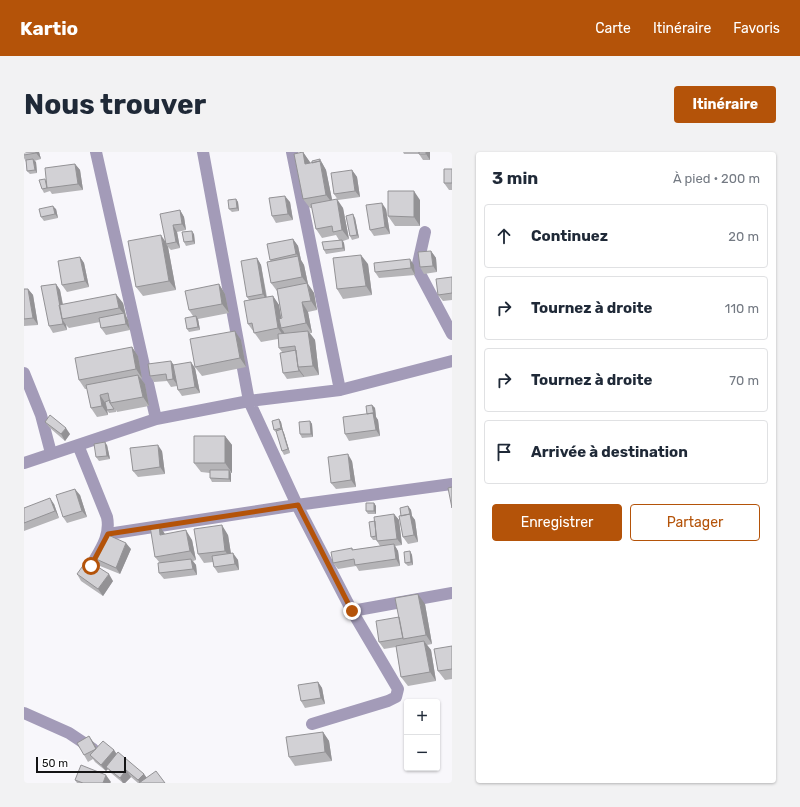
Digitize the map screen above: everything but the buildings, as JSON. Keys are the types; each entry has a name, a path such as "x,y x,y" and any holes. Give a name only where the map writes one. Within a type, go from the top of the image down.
{"street":[{"path":"96,152 156,419"},
{"path":"203,152 249,401 298,505 352,611 398,689 396,697 312,724"},
{"path":"292,152 340,390"},
{"path":"425,232 417,268 452,334"},
{"path":"24,463 156,419 249,401 340,390 452,361"},
{"path":"24,373 41,415 51,453"},
{"path":"78,445 107,517 108,534 91,566"},
{"path":"108,534 298,505 452,484"},
{"path":"352,611 452,593"},
{"path":"24,713 69,733 101,754"}],"route":[{"path":"91,566 108,534 298,505 352,611"}]}
